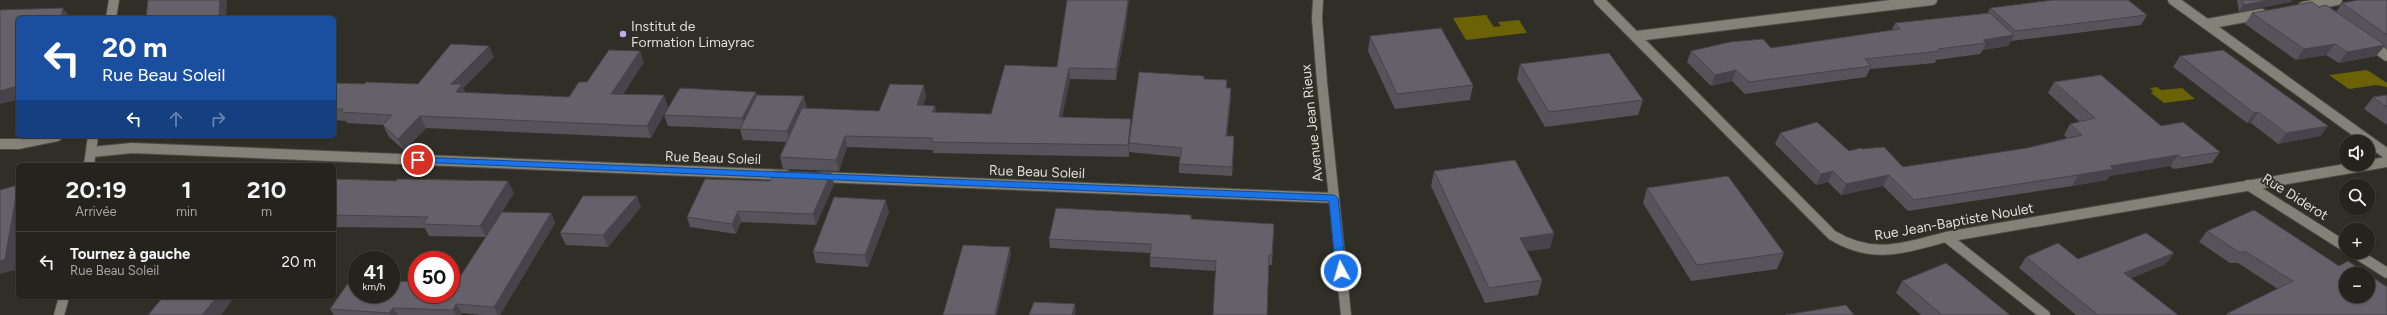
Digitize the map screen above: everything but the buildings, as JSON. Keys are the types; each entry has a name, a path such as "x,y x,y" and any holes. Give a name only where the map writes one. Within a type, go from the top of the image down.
{"street":[{"path":"111,16 114,0"},
{"name":"Avenue Jean Rieux","path":"1318,0 1317,19 1322,82 1346,315"},
{"name":"Rue Jean-Baptiste Noulet","path":"1599,0 1637,36 1832,235 1844,243 1861,250 1882,251 1946,237 2387,162"},
{"path":"1637,36 1932,0"},
{"path":"2173,0 2387,154"},
{"path":"2290,9 2337,0"},
{"path":"2313,5 2326,14"},
{"path":"2207,24 2268,13"},
{"path":"2362,39 2387,56"},
{"path":"0,144 18,144 47,138"},
{"path":"89,163 92,152 92,138"},
{"name":"Rue Beau Soleil","path":"92,152 106,148 132,148 1334,198"},
{"name":"Rue Diderot","path":"2248,185 2339,243"},
{"path":"1946,237 2045,315"},
{"path":"2365,259 2387,273"},
{"path":"59,315 63,299"}],"shaded area":[{"path":"1486,15 1494,27 1501,26 1498,22 1519,20 1527,33 1466,40 1453,18"},
{"path":"2367,70 2387,83 2387,87 2376,85 2349,89 2329,75"},
{"path":"2157,87 2161,90 2182,88 2195,99 2164,103 2151,93 2153,91 2150,88"}],"place":[{"name":"Institut de Formation Limayrac","path":"623,34"}],"route":[{"path":"418,160 1334,198 1341,271"}]}
